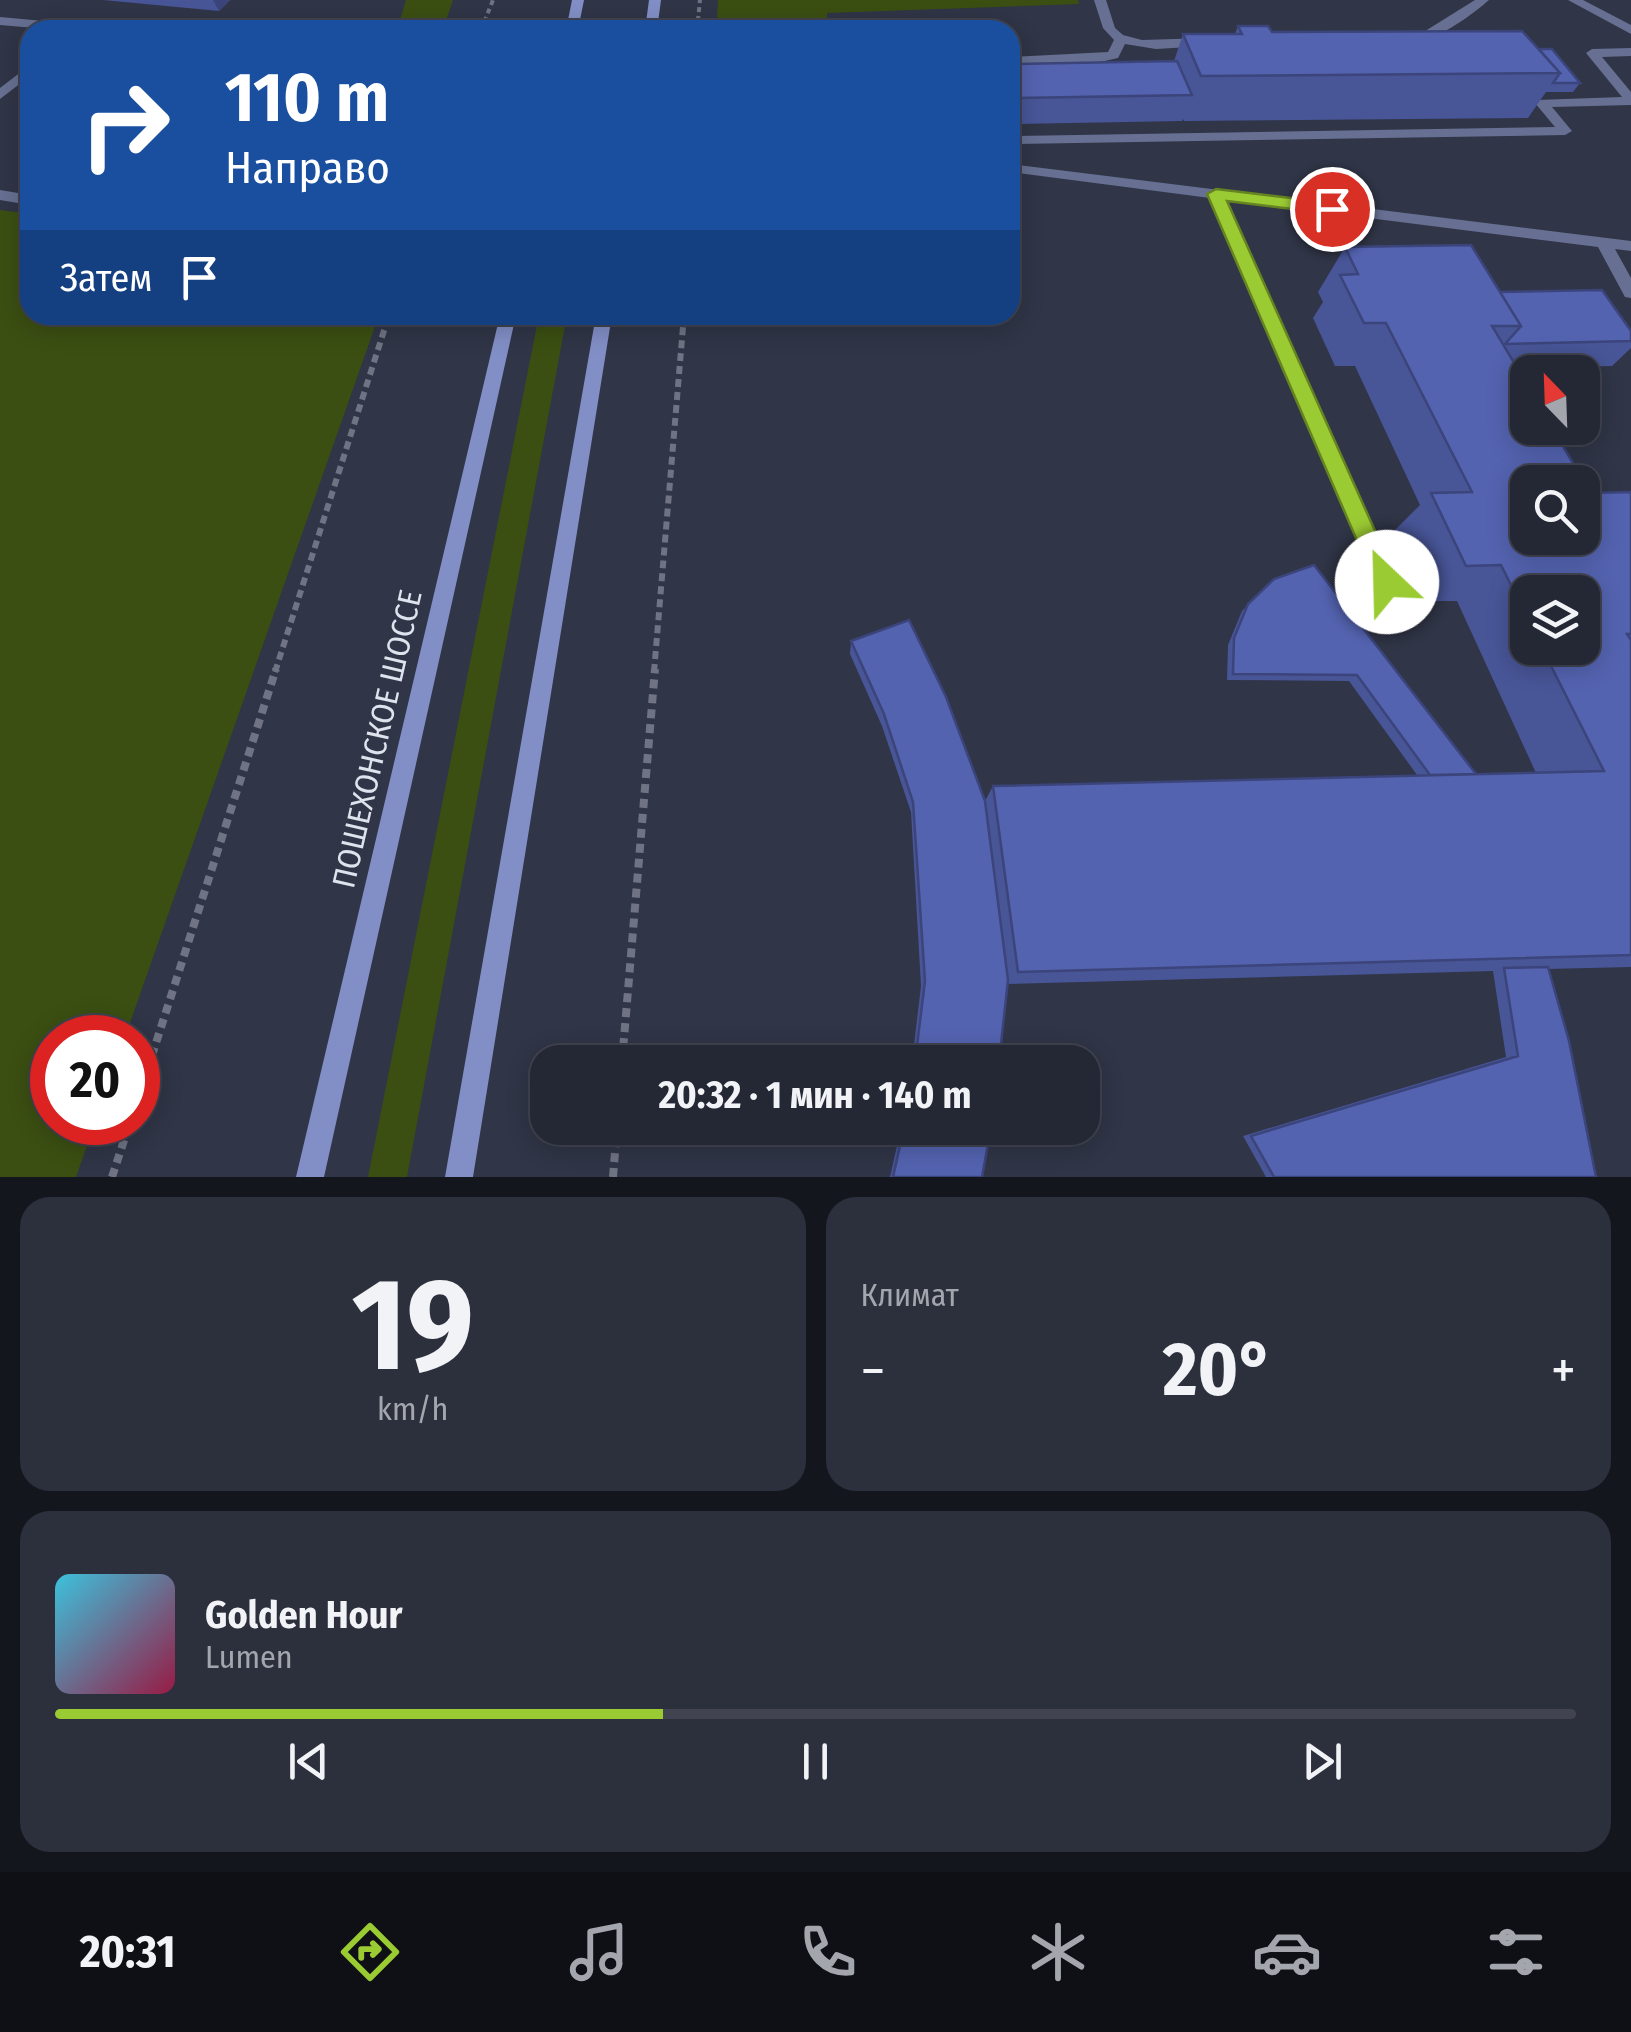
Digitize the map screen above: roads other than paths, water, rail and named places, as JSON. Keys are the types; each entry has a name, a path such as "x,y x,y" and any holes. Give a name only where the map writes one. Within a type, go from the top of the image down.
{"main road":[{"name":"ПОШЕХОНСКОЕ ШОССЕ","path":"310,1177 506,325"},
{"path":"459,1177 602,325"}],"street":[{"path":"1100,0 1109,30 1121,39 1136,43 1214,42"},
{"path":"1387,38 1426,38 1483,0"},
{"path":"1574,0 1631,30"},
{"path":"1020,61 1096,59 1113,55 1121,39"},
{"path":"1631,52 1592,53 1631,100"},
{"path":"0,96 20,79"},
{"path":"1020,140 1565,131 1542,103 1631,100"},
{"path":"1020,169 1631,246"},
{"path":"1216,194 1387,582"},
{"path":"1604,243 1631,293"}]}
